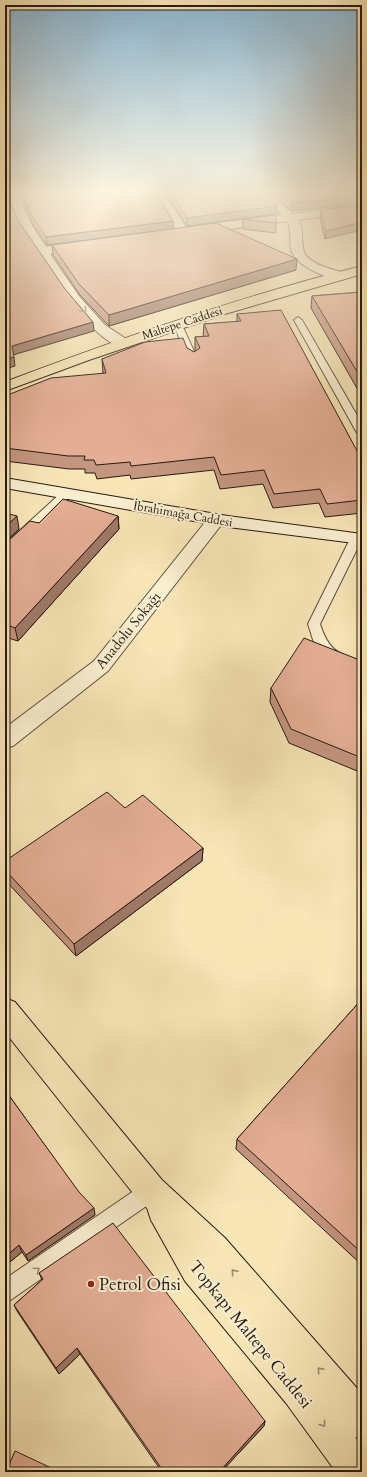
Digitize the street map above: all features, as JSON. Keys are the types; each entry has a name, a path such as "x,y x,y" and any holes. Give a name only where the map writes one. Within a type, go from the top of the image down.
{"main road":[{"name":"Maltepe Caddesi","path":"5,387 123,343 235,306 362,270"},
{"name":"Topkapı Maltepe Caddesi","path":"7,1020 151,1191 214,1249 362,1422"},
{"name":"Topkapı Maltepe Caddesi","path":"151,1191 196,1270 298,1391 359,1472"}],"street":[{"path":"50,262 74,299 100,328 123,343"},
{"path":"308,262 316,268 341,276"},
{"name":"İbrahimağa Caddesi","path":"5,484 216,520 316,535 359,539"},
{"name":"Anadolu Sokağı","path":"5,740 101,666 216,520"}],"lane":[{"path":"298,320 362,433"},
{"path":"178,325 193,360"},
{"path":"5,550 66,494"},
{"path":"359,539 314,624 320,643 335,657 362,668"},
{"path":"5,1292 151,1191"}],"building":[{"path":"5,262 46,262 65,289 93,322 12,346 14,357 5,360"},
{"path":"64,262 287,262 109,315 79,284"},
{"path":"362,292 362,380 312,296"},
{"path":"281,310 362,460 362,500 327,504 320,489 274,494 264,470 221,475 214,457 131,466 130,462 96,465 94,460 84,460 85,456 68,456 5,448 5,396 51,378 106,373 102,359 145,342 183,338 187,348 194,352 200,348 195,337 209,336 204,324 241,321 237,314"},
{"path":"63,499 118,516 15,628 5,624 5,542 30,521 39,523"},
{"path":"5,513 17,516 5,527"},
{"path":"304,638 362,661 362,758 291,729 271,688"},
{"path":"107,792 125,808 143,795 203,848 74,944 5,870 5,861"},
{"path":"362,999 362,1253 237,1139"},
{"path":"5,1090 79,1192 94,1208 26,1255 19,1245 5,1257"},
{"path":"113,1223 265,1421 219,1472 164,1472 77,1348 56,1368 14,1305 43,1279 39,1273"},
{"path":"15,1451 60,1472 6,1472"}],"place":[{"name":"Petrol Ofisi","path":"91,1284"}]}
